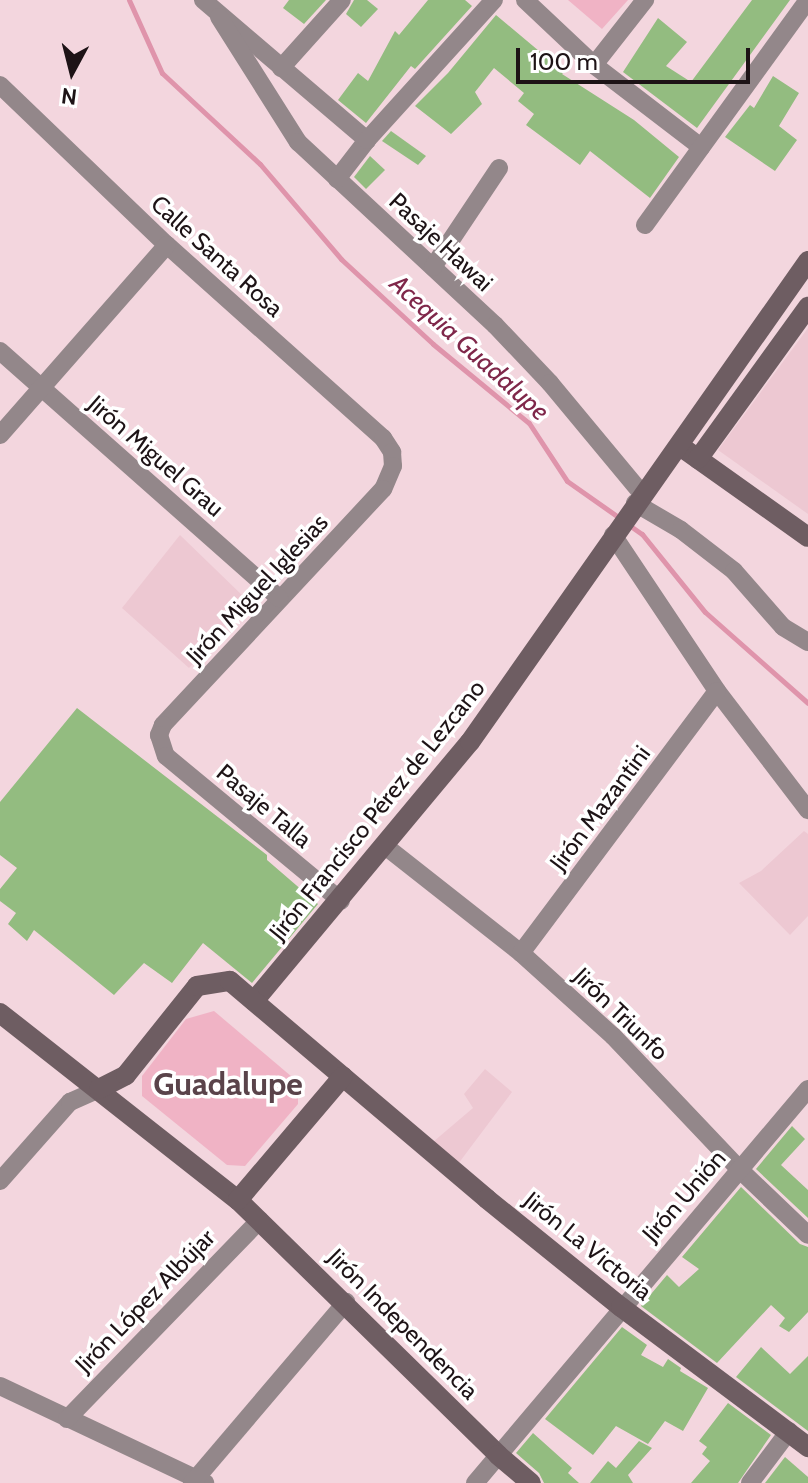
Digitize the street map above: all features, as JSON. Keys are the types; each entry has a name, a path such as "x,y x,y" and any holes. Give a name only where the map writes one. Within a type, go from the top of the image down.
{"street":[{"path":"203,0 219,17 367,140"},
{"path":"281,68 342,0"},
{"path":"337,179 367,140 494,0"},
{"path":"525,0 594,65 701,147"},
{"path":"594,65 645,0"},
{"path":"645,225 808,0"},
{"name":"Pasaje Hawai","path":"219,17 298,142 433,267 550,383 626,516"},
{"name":"Calle Santa Rosa","path":"0,85 167,245 383,438 392,452 393,466"},
{"path":"433,267 499,168"},
{"path":"0,435 167,245"},
{"name":"Jirón Francisco Pérez de Lezcano","path":"254,1001 341,901 470,742 808,261"},
{"path":"698,459 808,307"},
{"name":"Jirón Miguel Grau","path":"0,351 279,598"},
{"path":"679,445 808,537"},
{"name":"Jirón Miguel Iglesias","path":"160,746 163,725 383,489 393,466"},
{"path":"626,516 681,530 734,571 783,627 808,642"},
{"path":"626,516 717,691 808,810"},
{"name":"Jirón Mazantini","path":"521,953 717,691"},
{"name":"Pasaje Talla","path":"160,746 166,756 341,901"},
{"name":"Jirón Triunfo","path":"385,846 521,953 613,1036 739,1169 808,1235"},
{"name":"Jirón La Victoria","path":"99,1089 126,1075 197,986 230,981 621,1307 802,1439"},
{"name":"Jirón Independencia","path":"0,1013 238,1200 346,1302 498,1455 531,1483"},
{"path":"238,1200 343,1076"},
{"path":"0,1181 70,1102 99,1089"},
{"name":"Jirón Unión","path":"475,1483 808,1089"},
{"name":"Jirón López Albújar","path":"67,1419 260,1220"},
{"path":"0,1386 198,1481 346,1302"},
{"path":"750,1483 802,1439"}],"shaded area":[{"path":"568,0 628,0 602,29"},
{"path":"808,328 808,514 718,450"},
{"path":"180,535 244,597 245,606 189,668 122,608"},
{"path":"804,831 808,834 808,916 790,935 739,883 761,871"},
{"path":"214,1011 298,1082 298,1104 245,1166 227,1165 142,1096 142,1076 186,1019"},
{"path":"485,1069 512,1092 458,1164 433,1142 473,1108 464,1094"}],"building":[{"path":"289,0 326,0 304,24 283,8"},
{"path":"354,0 367,0 378,9 361,27 346,14"},
{"path":"428,0 465,0 472,6 415,69 411,66 366,123 338,100 358,73 368,81 395,31 399,35"},
{"path":"752,0 790,0 697,128 623,72 658,18 687,42 666,66 691,82"},
{"path":"496,15 564,72 562,74 634,120 679,157 650,198 590,151 580,165 526,125 534,114 518,101 524,93 494,68 475,92 482,104 451,134 415,106 448,73"},
{"path":"773,76 799,93 779,126 797,140 775,171 725,137 750,105 754,108"},
{"path":"391,131 426,156 418,165 382,141"},
{"path":"370,156 385,170 366,189 354,177"},
{"path":"77,708 267,855 267,860 318,904 252,983 203,943 172,983 144,963 114,995 34,930 27,941 8,924 16,913 0,901 0,889 17,868 0,855 0,802"},
{"path":"792,1126 805,1139 781,1165 808,1190 808,1218 756,1169"},
{"path":"741,1187 800,1244 808,1247 808,1312 789,1332 779,1326 785,1318 771,1305 717,1363 641,1306 667,1275 679,1287 699,1269 682,1257"},
{"path":"622,1327 647,1345 641,1355 663,1367 668,1359 681,1368 680,1371 708,1388 683,1431 665,1421 648,1444 616,1426 593,1455 545,1419"},
{"path":"761,1347 790,1374 808,1356 808,1431 736,1377"},
{"path":"728,1403 771,1435 738,1483 691,1483 710,1461 702,1454 707,1447 699,1441"},
{"path":"533,1433 572,1468 568,1473 579,1483 544,1483 539,1473 516,1453"},
{"path":"639,1441 652,1448 628,1475 633,1483 590,1483 608,1461 616,1468"},
{"path":"785,1457 808,1477 808,1483 765,1483"}],"waterway":[{"name":"Acequia Guadalupe","path":"129,0 162,73 260,164 341,259 433,344 529,423 567,481 621,519"},
{"name":"Acequia Guadalupe","path":"629,525 642,534 705,612 808,703"}],"district":[{"name":"Guadalupe","path":"228,1084"}]}
